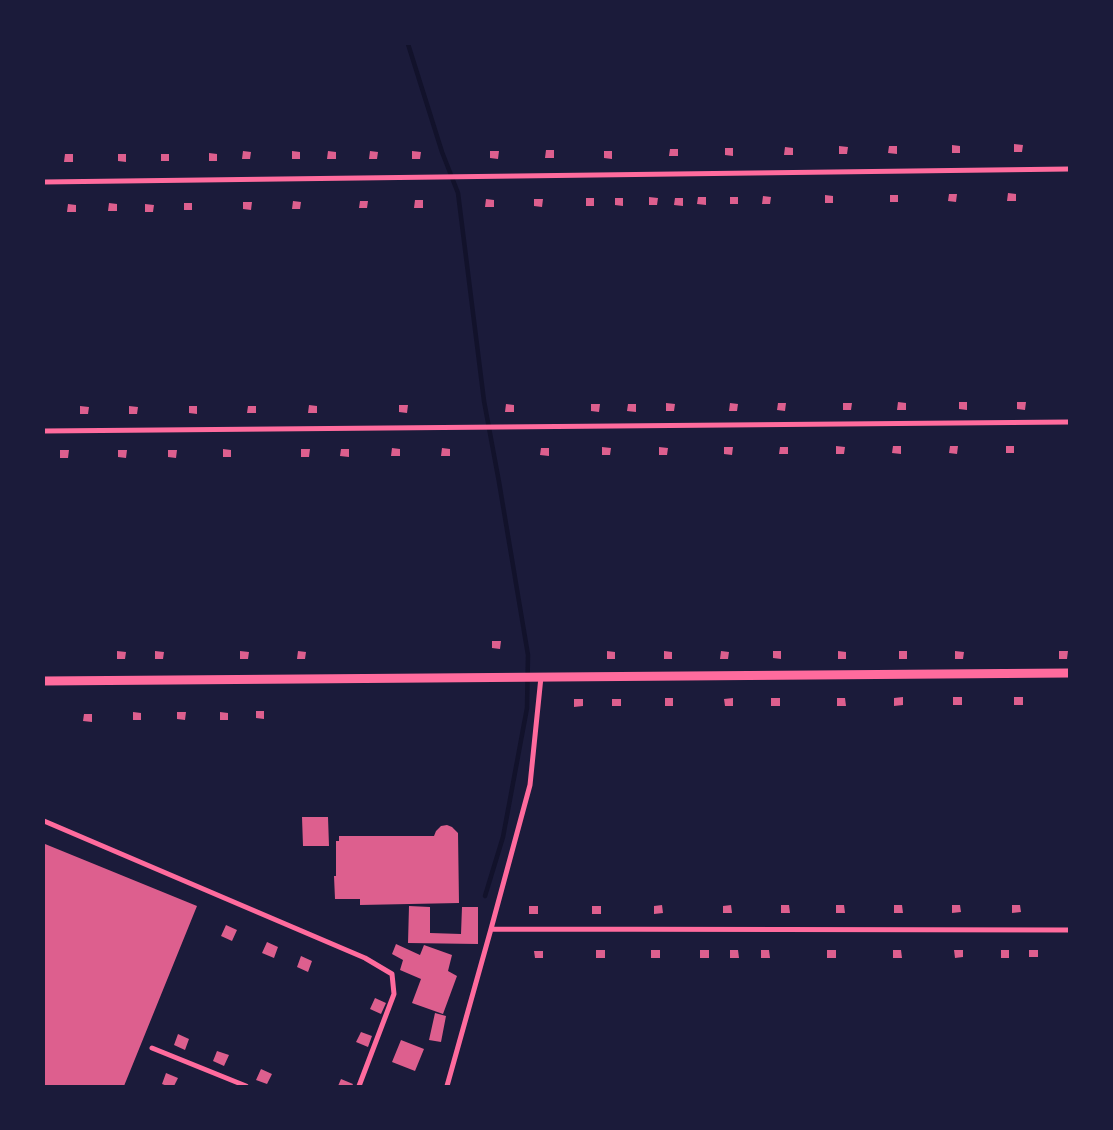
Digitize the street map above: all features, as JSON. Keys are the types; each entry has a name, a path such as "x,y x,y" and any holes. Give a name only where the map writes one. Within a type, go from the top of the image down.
{"main road":[{"path":"44,681 1069,673"}],"street":[{"path":"44,182 1069,169"},
{"path":"44,431 1069,422"},
{"path":"447,1086 530,785 541,677"},
{"path":"44,821 365,958 392,974 394,994 359,1086"},
{"path":"491,929 1069,930"},
{"path":"152,1048 246,1086"}],"building":[{"path":"1014,144 1023,145 1022,152 1014,152"},
{"path":"952,145 960,146 960,153 952,153"},
{"path":"839,146 848,147 847,154 839,154"},
{"path":"889,146 897,146 897,154 888,153"},
{"path":"785,147 793,148 793,155 784,155"},
{"path":"725,148 733,148 733,156 725,155"},
{"path":"670,149 678,149 678,156 669,156"},
{"path":"546,150 554,150 554,158 545,158"},
{"path":"243,151 251,152 250,159 242,159"},
{"path":"292,151 300,152 300,159 292,159"},
{"path":"328,151 336,152 336,159 327,159"},
{"path":"370,151 378,152 377,159 369,159"},
{"path":"412,151 421,152 420,159 412,159"},
{"path":"490,151 499,151 498,159 490,158"},
{"path":"604,151 612,151 612,159 604,158"},
{"path":"209,153 217,154 217,161 209,161"},
{"path":"65,154 73,154 73,162 64,162"},
{"path":"118,154 126,154 126,162 118,161"},
{"path":"161,154 169,154 169,161 161,161"},
{"path":"1008,193 1016,194 1016,201 1007,201"},
{"path":"949,194 957,194 956,202 948,201"},
{"path":"825,195 833,196 833,203 825,203"},
{"path":"890,195 898,195 898,202 890,202"},
{"path":"763,196 771,197 770,204 762,204"},
{"path":"649,197 658,198 657,205 649,205"},
{"path":"698,197 706,197 706,205 697,204"},
{"path":"730,197 738,197 738,204 730,204"},
{"path":"586,198 594,198 594,206 586,206"},
{"path":"615,198 623,198 623,206 615,205"},
{"path":"675,198 683,198 683,206 674,205"},
{"path":"486,199 494,200 494,207 485,207"},
{"path":"534,199 543,199 542,207 534,206"},
{"path":"415,200 423,200 423,208 414,208"},
{"path":"293,201 301,202 300,209 292,209"},
{"path":"360,201 368,201 367,208 359,208"},
{"path":"243,202 252,202 251,210 243,209"},
{"path":"109,203 117,204 117,211 108,211"},
{"path":"184,203 192,203 192,210 184,210"},
{"path":"68,204 76,205 76,212 67,212"},
{"path":"145,204 154,205 153,212 145,212"},
{"path":"898,402 906,403 906,410 897,410"},
{"path":"959,402 967,402 967,410 959,409"},
{"path":"1017,402 1026,402 1025,410 1017,409"},
{"path":"666,403 675,404 674,411 666,411"},
{"path":"730,403 738,404 737,411 729,411"},
{"path":"778,403 786,403 785,411 777,410"},
{"path":"843,403 852,403 851,410 843,410"},
{"path":"506,404 514,405 514,412 505,412"},
{"path":"591,404 600,404 599,412 591,411"},
{"path":"628,404 636,404 636,412 627,411"},
{"path":"309,405 317,406 317,413 308,413"},
{"path":"399,405 408,405 407,413 399,412"},
{"path":"80,406 89,407 88,414 80,414"},
{"path":"129,406 138,407 137,414 129,414"},
{"path":"189,406 197,406 197,414 189,413"},
{"path":"248,406 256,406 256,413 247,413"},
{"path":"836,446 845,447 844,454 836,454"},
{"path":"893,446 901,446 901,454 892,453"},
{"path":"950,446 958,446 957,454 949,453"},
{"path":"1006,446 1014,446 1014,453 1006,453"},
{"path":"602,447 611,448 610,455 602,455"},
{"path":"659,447 668,448 667,455 659,455"},
{"path":"724,447 733,447 732,455 724,454"},
{"path":"780,447 788,447 788,454 779,454"},
{"path":"392,448 400,449 400,456 391,456"},
{"path":"442,448 450,449 450,456 441,456"},
{"path":"541,448 549,448 549,456 540,455"},
{"path":"223,449 231,450 231,457 223,457"},
{"path":"301,449 310,449 309,457 301,457"},
{"path":"341,449 349,449 349,457 340,456"},
{"path":"60,450 69,450 68,458 60,458"},
{"path":"118,450 127,450 126,458 118,457"},
{"path":"168,450 177,450 176,458 168,457"},
{"path":"492,641 501,641 500,649 492,648"},
{"path":"117,651 126,652 125,659 117,659"},
{"path":"155,651 164,652 163,659 155,659"},
{"path":"240,651 249,652 248,659 240,659"},
{"path":"298,651 306,652 305,659 297,659"},
{"path":"607,651 615,652 615,659 607,659"},
{"path":"664,651 672,652 672,659 664,659"},
{"path":"721,651 729,652 728,659 720,659"},
{"path":"773,651 781,651 781,659 773,658"},
{"path":"838,651 846,652 846,659 838,659"},
{"path":"899,651 907,651 907,659 899,659"},
{"path":"955,651 964,652 963,659 955,659"},
{"path":"1059,651 1068,651 1067,659 1059,659"},
{"path":"903,697 903,705 894,706 894,698"},
{"path":"953,697 962,697 962,705 953,705"},
{"path":"1014,697 1023,697 1023,705 1014,705"},
{"path":"665,698 673,698 673,706 665,706"},
{"path":"733,698 733,706 725,706 724,699"},
{"path":"771,698 780,698 780,706 771,706"},
{"path":"837,698 845,698 846,706 837,706"},
{"path":"574,699 583,699 583,706 574,707"},
{"path":"612,699 621,699 621,706 612,706"},
{"path":"256,711 264,711 264,719 256,718"},
{"path":"133,712 141,713 141,720 133,720"},
{"path":"177,712 186,712 185,720 177,719"},
{"path":"220,712 228,713 228,720 220,720"},
{"path":"84,714 92,714 92,722 83,721"},
{"path":"302,817 328,817 329,846 303,846"},
{"path":"447,825 458,833 459,903 360,905 360,899 335,899 336,841 339,841 339,836 434,836 441,826"},
{"path":"45,844 197,906 124,1086 44,1086"},
{"path":"662,905 663,913 654,914 654,906"},
{"path":"731,905 732,913 723,913 723,906"},
{"path":"781,905 789,905 790,913 781,913"},
{"path":"836,905 844,905 845,913 836,913"},
{"path":"894,905 902,905 903,913 894,913"},
{"path":"952,905 960,905 961,912 952,913"},
{"path":"1012,905 1020,905 1021,912 1012,913"},
{"path":"409,906 430,907 430,933 461,934 462,907 478,907 478,944 408,943"},
{"path":"529,906 538,906 538,914 529,914"},
{"path":"592,906 601,906 601,914 592,914"},
{"path":"226,925 237,930 232,941 221,936"},
{"path":"267,942 278,947 274,958 262,953"},
{"path":"396,944 420,955 424,945 452,955 448,971 457,976 443,1014 412,1003 421,979 400,970 403,960 392,954"},
{"path":"596,950 605,950 605,958 596,958"},
{"path":"651,950 660,950 660,958 651,958"},
{"path":"700,950 709,950 709,958 700,958"},
{"path":"730,950 738,950 739,958 730,958"},
{"path":"761,950 769,950 770,958 761,958"},
{"path":"827,950 836,950 836,958 827,958"},
{"path":"893,950 901,950 902,958 893,958"},
{"path":"954,950 963,950 963,957 955,958"},
{"path":"1001,950 1009,950 1009,958 1001,958"},
{"path":"1029,950 1038,950 1038,957 1029,957"},
{"path":"534,951 543,951 543,958 535,958"},
{"path":"301,956 312,961 308,972 297,967"},
{"path":"375,998 386,1003 381,1014 370,1009"},
{"path":"435,1013 446,1016 441,1042 429,1040"},
{"path":"361,1032 372,1036 368,1047 356,1042"},
{"path":"178,1034 189,1039 185,1050 174,1045"},
{"path":"401,1040 424,1049 415,1071 392,1062"},
{"path":"217,1051 229,1055 224,1066 213,1061"},
{"path":"261,1069 272,1074 267,1084 256,1080"},
{"path":"166,1073 178,1078 174,1086 162,1084"},
{"path":"341,1079 353,1084 352,1086 338,1086"}],"waterway":[{"path":"408,44 442,152 458,193 484,401 528,655 527,708 503,837 485,896"}]}
